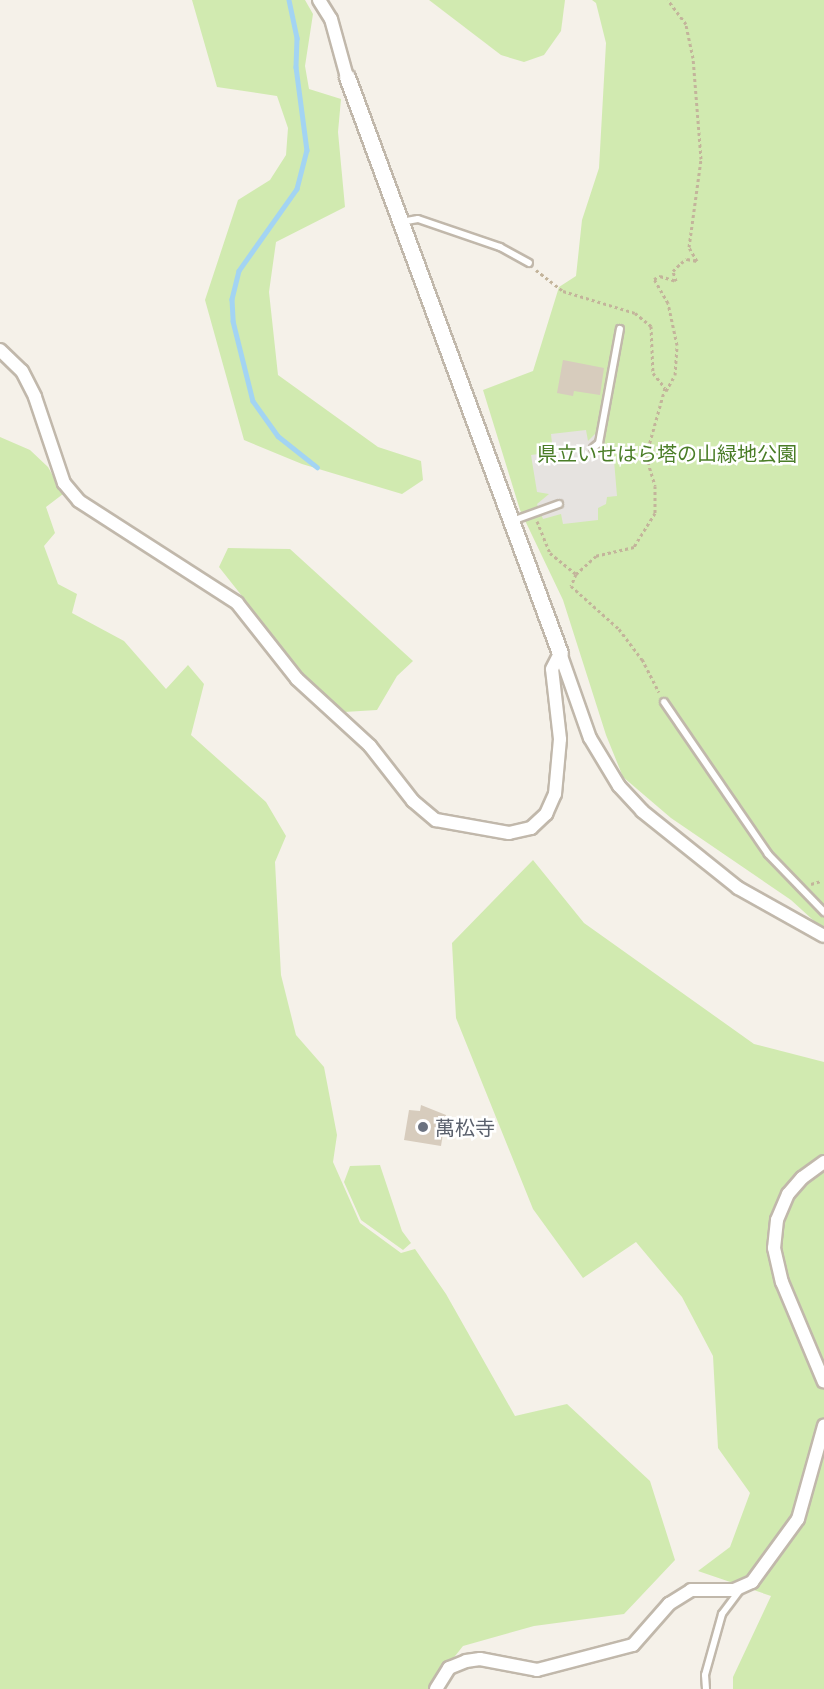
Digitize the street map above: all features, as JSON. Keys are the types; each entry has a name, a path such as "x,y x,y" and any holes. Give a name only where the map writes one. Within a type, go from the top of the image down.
{"street":[{"path":"319,0 331,19 346,77 590,738 618,786 650,818 738,888 824,936"},
{"path":"0,350 22,371 35,397 64,483 79,501 237,603 297,679 370,746 413,801 436,820 509,833 531,828 546,814 555,794 560,739 552,669 560,653"},
{"path":"824,1162 802,1178 788,1194 777,1220 774,1248 783,1282 824,1382"},
{"path":"436,1689 449,1668 466,1661 480,1659 537,1670 633,1645 669,1604 691,1590 742,1586 759,1573 798,1519 824,1426"}],"lane":[{"path":"400,222 418,219 500,247 529,263"},
{"path":"593,448 599,443 620,329"},
{"path":"510,522 559,504"},
{"path":"664,702 768,854 824,912"},
{"path":"706,1689 705,1675 722,1614 742,1586"}],"path":[{"path":"664,702 642,659 619,629 571,586 576,574 596,556 634,547 649,526 656,500 646,456 665,393 675,375 677,345 668,303 654,279 660,276 676,281 673,271 681,263 687,259 697,261 689,247 701,159 693,58 686,24 668,0"},
{"path":"529,263 570,294 646,319 652,333 653,372 665,393"},
{"path":"539,528 550,554 576,574"}],"green space":[{"path":"192,0 305,0 313,14 305,66 309,89 341,99 338,132 345,207 276,242 269,292 278,375 378,447 421,461 423,480 402,494 302,464 244,440 205,300 238,200 270,180 286,155 288,128 277,96 217,87"},
{"path":"429,0 565,0 561,31 544,55 524,62 501,55"},
{"name":"県立いせはら塔の山緑地公園","path":"592,0 824,0 824,930 791,900 671,818 623,777 606,735 563,600 520,510 483,390 533,371 559,287 576,276 582,220 599,168 606,43 596,3"},
{"path":"0,437 30,450 48,467 63,494 46,507 55,533 44,546 58,584 77,594 72,613 124,641 166,689 188,665 204,684 191,735 266,802 286,836 275,862 281,975 296,1035 324,1067 337,1135 333,1162 360,1223 401,1253 415,1249 446,1294 515,1416 567,1404 650,1481 675,1560 624,1614 534,1626 463,1646 429,1689 0,1689"},
{"path":"228,548 290,549 413,661 397,676 377,710 344,712 309,681 219,567"},
{"path":"533,860 584,923 754,1044 824,1062 824,1689 733,1689 733,1677 771,1596 698,1571 730,1547 750,1493 718,1448 713,1356 682,1297 636,1242 583,1278 533,1209 456,1018 452,943"},
{"path":"380,1165 402,1231 411,1243 403,1250 361,1220 344,1182 350,1166"}],"shaded area":[{"path":"586,430 588,441 596,433 604,434 603,449 613,448 617,496 607,497 606,504 598,508 598,520 563,524 561,514 543,519 537,504 549,494 537,492 531,455 546,453 552,444 551,434"}],"building":[{"path":"563,360 604,368 600,395 574,391 573,396 557,393"},
{"path":"421,1105 446,1115 441,1146 404,1140 409,1110 420,1111"}],"waterway":[{"path":"289,0 297,38 296,67 307,150 297,189 239,271 232,299 233,321 253,401 278,436 317,467"}],"place":[{"name":"萬松寺","path":"423,1127"}]}
